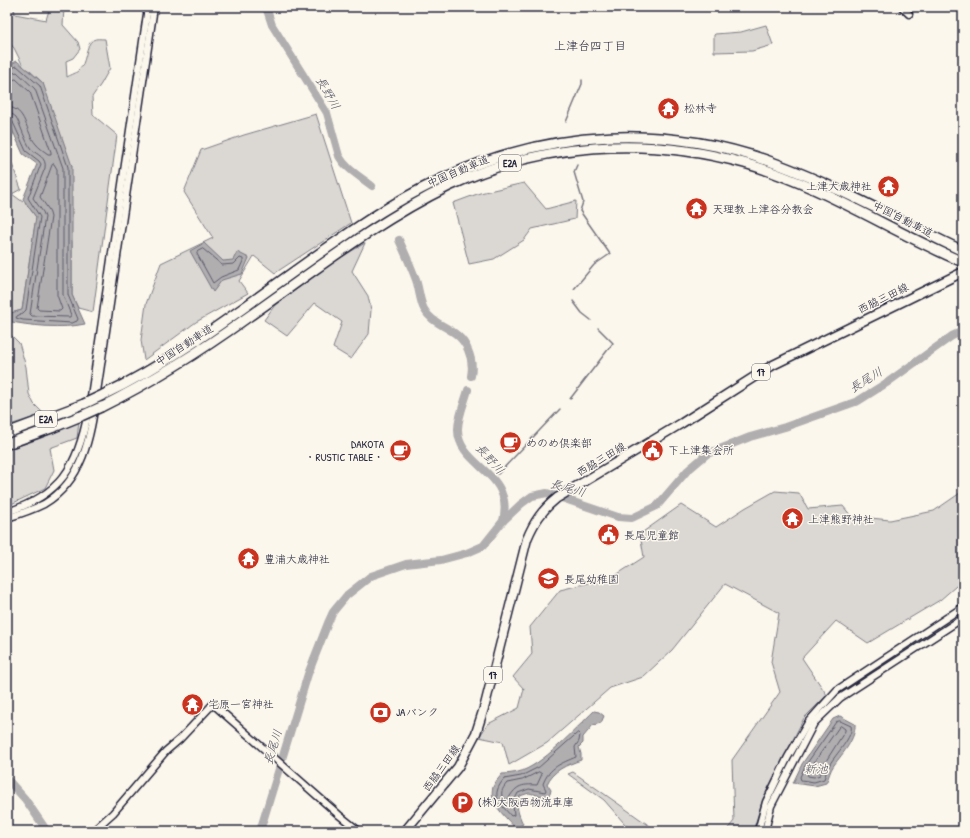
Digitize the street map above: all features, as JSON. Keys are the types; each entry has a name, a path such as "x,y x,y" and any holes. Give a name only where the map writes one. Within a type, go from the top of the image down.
{"highway":[{"name":"中国自動車道","path":"7,433 84,404 103,395 193,344 339,240 379,213 418,191 445,177 483,162 523,149 550,143 577,139 632,136 687,140 721,147 755,156 805,175 963,251"},
{"name":"中国自動車道","path":"7,444 81,416 144,385 199,351 344,248 423,200 474,175 499,166 550,153 603,146 658,147 685,150 746,164 794,181 838,200 963,262"}],"main road":[{"name":"西脇三田線","path":"405,831 458,767 476,733 486,705 527,539 537,518 549,504 682,423 773,364 963,272"}],"street":[{"path":"7,512 33,502 57,485 69,470 82,443 94,378 148,7"},
{"path":"7,518 27,512 45,503 56,495 66,484 82,461 88,443 96,400 154,7"},
{"path":"902,7 909,14"},
{"path":"758,831 766,802 788,757 809,721 837,690 963,607"},
{"path":"765,831 771,806 814,723 840,698 963,618"},
{"path":"93,831 113,813 166,751 180,739 212,704 359,831"},
{"path":"960,831 963,828"}],"shaded area":[{"path":"7,7 14,7 15,14 46,20 50,7 64,7 63,25 78,42 80,49 73,58 66,61 67,77 77,72 81,68 90,42 96,39 105,39 110,68 92,97 93,115 117,135 93,312 78,308 72,295 72,242 43,83 30,71 24,68 14,48 7,40"},
{"path":"766,25 773,45 752,51 714,52 715,34 741,32"},
{"path":"316,114 351,223 275,273 254,256 239,281 248,293 196,322 144,360 141,340 146,304 161,263 213,238 184,192 201,150 244,135"},
{"path":"7,118 14,133 7,142"},
{"path":"7,150 21,189 12,194 27,205 36,217 22,310 7,314"},
{"path":"524,183 546,209 576,201 575,219 532,229 524,240 494,259 469,264 453,203 480,193"},
{"path":"365,243 352,271 368,296 371,310 369,334 351,359 333,348 342,322 315,303 287,336 264,320 275,305 335,261"},
{"path":"7,331 19,343 26,367 29,394 34,404 44,414 7,426"},
{"path":"79,422 77,438 50,448 54,470 45,488 7,506 7,450"},
{"path":"775,491 799,493 808,509 843,506 851,516 890,520 934,511 963,491 963,580 940,600 868,643 836,621 802,658 827,695 804,718 763,799 753,831 726,831 734,821 732,760 780,692 771,662 779,613 725,584 672,650 643,677 610,688 547,743 509,765 503,742 479,737 488,724 519,708 524,689 513,677 532,654 530,627 560,590 613,577 644,557 640,534 681,505 716,527"},
{"path":"573,772 657,831 631,831 604,800 568,774"}],"water":[{"path":"17,61 43,83 72,166 72,295 85,324 76,326 46,326 7,321 7,314 22,310 36,217 23,199 37,164 23,154 7,118 7,66"},
{"path":"204,243 223,261 233,260 237,252 249,258 242,274 222,280 213,292 190,251"},
{"path":"594,711 599,712 604,716 601,723 593,725 583,737 583,743 579,747 581,760 566,766 553,775 547,784 551,790 550,794 545,797 529,793 520,796 518,810 523,824 516,829 499,810 493,799 493,787 496,782 502,774 518,772 537,763 558,746"},
{"name":"新池","path":"840,716 855,724 855,730 845,751 833,767 826,783 815,786 793,783 802,764 833,719"}],"waterway":[{"name":"長野川","path":"266,7 272,25 327,113 339,156 350,169 372,186"},
{"path":"566,122 582,84 582,80"},
{"path":"574,289 594,265 610,254 580,211 583,202 574,172 577,165"},
{"name":"長野川","path":"399,240 416,280 421,303 424,309 434,320 452,331 464,342 471,360 471,376"},
{"path":"573,301 582,313 591,320"},
{"path":"570,399 613,343 598,328"},
{"name":"長尾川","path":"260,831 308,674 328,623 333,612 347,595 371,576 406,564 441,560 467,553 483,546 503,521 532,496 547,493 618,517 632,518 657,506 687,471 707,454 750,437 785,427 858,401 888,382 952,336 963,331"},
{"name":"長野川","path":"468,390 459,419 459,439 469,456 492,477 498,485 505,504 503,521"},
{"path":"498,474 560,409"},
{"path":"7,779 25,799 47,831"}],"place":[{"name":"松林寺","path":"668,108"},
{"name":"上津大歳神社","path":"888,186"},
{"name":"天理教 上津谷分教会","path":"696,209"},
{"name":"めのめ倶楽部","path":"511,443"},
{"name":"DAKOTA ・RUSTIC TABLE・","path":"400,450"},
{"name":"下上津集会所","path":"653,450"},
{"name":"上津熊野神社","path":"792,519"},
{"name":"長尾児童館","path":"608,535"},
{"name":"豊浦大歳神社","path":"249,559"},
{"name":"長尾幼稚園","path":"549,579"},
{"name":"宅原一宮神社","path":"193,704"},
{"name":"JAバンク","path":"380,712"},
{"name":"(株)大阪西物流車庫","path":"462,802"}],"district":[{"name":"上津台四丁目","path":"590,46"}]}
